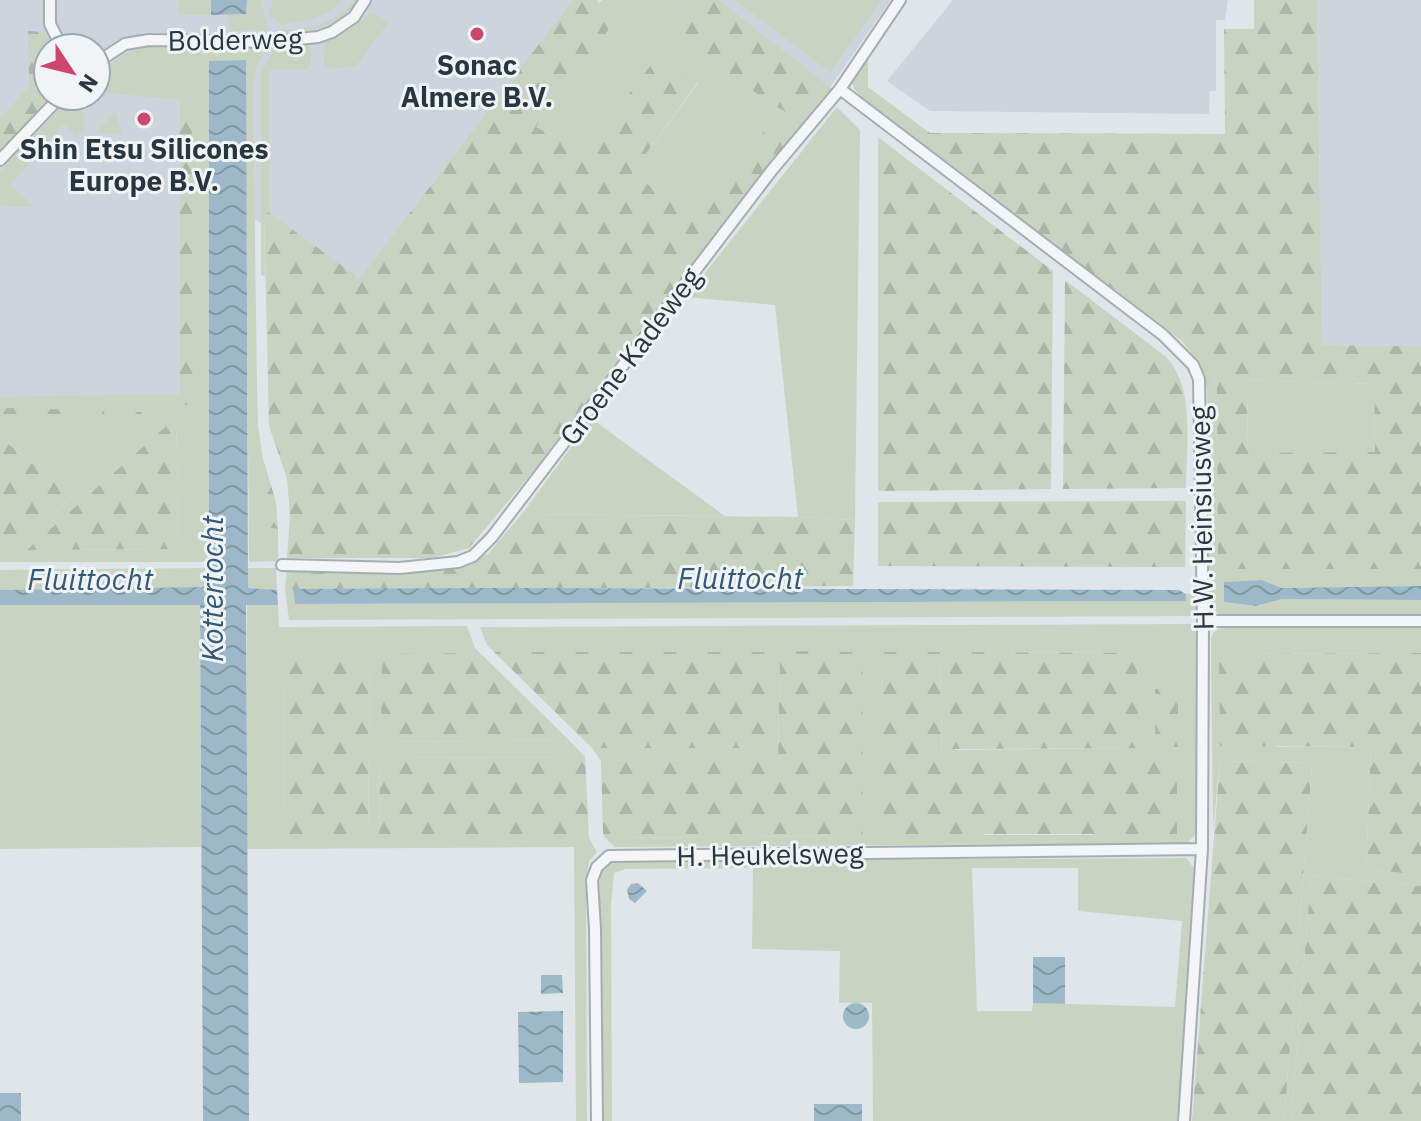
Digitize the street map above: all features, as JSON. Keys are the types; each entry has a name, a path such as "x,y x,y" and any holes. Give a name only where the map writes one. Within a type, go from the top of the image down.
{"street":[{"path":"50,0 50,24 54,32"},
{"name":"Bolderweg","path":"112,53 125,44 149,40 269,42 318,37 332,32 354,17 365,0"},
{"name":"Groene Kadeweg","path":"282,565 400,568 458,562 473,556 492,537 772,170 840,89 900,0"},
{"name":"H.W. Heinsiusweg","path":"840,89 1163,335 1193,365 1199,379 1203,621 1202,849 1184,1121"},
{"path":"0,160 46,112"},
{"path":"1203,621 1421,621"},
{"name":"H. Heukelsweg","path":"597,1121 592,880 597,867 609,856 1202,849"}],"shaded area":[{"path":"0,0 599,0 373,301 230,202 229,407 0,411"},
{"path":"709,0 891,0 826,93"},
{"path":"953,0 1228,0 1225,20 1216,20 1216,91 1210,91 1209,114 930,111 887,81"},
{"path":"1317,0 1421,0 1421,346 1322,345"}],"green space":[{"path":"178,0 211,0 211,15 178,15"},
{"path":"247,0 261,0 268,30 229,31 228,15 246,14"},
{"path":"274,0 343,0 322,15 281,25 268,14"},
{"path":"358,0 350,10 332,23 311,30 277,34 276,31 329,21"},
{"path":"573,0 595,0 618,17 536,127 586,151 659,54 698,82 632,173 697,220 765,130 791,115 666,29 687,0 719,0 832,89 636,336 536,468 469,548 432,558 287,558 290,516 287,478 269,426 264,209 355,275 357,282"},
{"path":"602,0 687,0 667,28 770,103 792,115 765,130 697,220 632,173 698,83 659,54 586,152 536,127 617,17 599,3"},
{"path":"735,0 882,0 830,72"},
{"path":"1254,0 1317,0 1322,345 1421,346 1421,569 1218,569 1217,388 1212,367 1207,363 1199,364 1182,341 868,103 868,87 930,133 1225,134 1224,29 1254,29","holes":["1236,380 1374,384 1375,452 1248,453 1247,390 1236,391"]},
{"path":"373,12 388,23 356,66 330,69 324,64 325,42"},
{"path":"28,31 44,32 32,32 32,112 40,112 0,154 0,119 29,86"},
{"path":"307,44 311,48 311,65 306,69 269,70 270,213 264,210 265,276 261,275 261,73 277,48"},
{"path":"143,47 265,48 255,69 253,100 258,425 263,459 263,527 278,529 278,561 249,562 245,60 209,61 210,562 0,562 0,551 12,551 72,497 0,437 0,397 180,394 180,404 193,406 192,101 112,93 112,63","holes":["172,421 176,424 177,549 28,550"]},
{"path":"868,49 868,103 854,89 851,79"},
{"path":"180,100 192,101 193,406 180,404"},
{"path":"837,107 860,130 855,520 798,517 775,305 686,297"},
{"path":"57,112 83,112 85,128 77,137 64,124 10,185 35,207 0,206 0,172"},
{"path":"115,112 122,133 95,133"},
{"path":"878,137 1053,271 1051,489 878,491"},
{"path":"1065,280 1165,356 1175,369 1187,418 1186,488 1063,489"},
{"path":"1207,363 1212,367 1217,388 1219,569 1421,569 1421,586 1282,588 1262,580 1225,582 1224,602 1256,606 1282,599 1421,600 1421,615 1229,617 1219,615 1210,607 1207,388 1199,364"},
{"path":"1236,380 1374,384 1375,453 1248,453 1247,391 1236,391"},
{"path":"1,408 81,410 81,422 1,421"},
{"path":"102,411 142,412 141,423 101,422"},
{"path":"592,419 725,516 522,514"},
{"path":"172,421 176,423 177,549 27,550"},
{"path":"0,437 72,497 12,551 0,551"},
{"path":"263,459 276,502 278,529 263,527"},
{"path":"1186,501 1185,567 878,566 878,502"},
{"path":"522,514 855,520 853,586 285,589 287,569 453,566 488,554"},
{"path":"209,568 209,588 0,590 0,570"},
{"path":"248,568 276,568 277,590 248,588"},
{"path":"285,589 293,589 295,604 1186,601 1186,594 1200,593 1200,616 289,620"},
{"path":"247,604 278,605 279,627 467,626 480,653 466,654 381,742 569,740 585,757 380,758 379,838 589,838 597,852 589,861 586,884 587,1121 576,1121 574,847 247,849","holes":["285,655 370,655 368,839 284,839"]},
{"path":"0,605 200,605 201,847 0,849"},
{"path":"1197,624 1200,625 1199,831 1187,843 615,847 605,838 863,836 863,652 780,652 778,760 601,761 592,748 768,748 768,652 494,652 487,645 480,627","holes":["940,652 942,761 1177,761 1092,835 984,835 883,723 882,661","950,652 1137,653 1138,748 955,750"]},
{"path":"1421,624 1421,653 1219,654 1276,747 1371,747 1366,869 1421,875 1421,886 1311,876 1291,1121 1284,1121 1312,766 1311,763 1220,761 1213,831 1211,638 1225,625"},
{"path":"780,651 863,652 863,836 605,838 601,761 778,759"},
{"path":"494,652 768,652 768,748 592,748"},
{"path":"884,652 940,652 942,761 1174,759 1177,761 1177,834 884,834"},
{"path":"950,652 1137,653 1139,748 950,749"},
{"path":"480,653 569,740 381,742 382,654"},
{"path":"1421,653 1421,875 1366,869 1371,747 1220,746 1219,654"},
{"path":"285,654 370,655 368,839 284,839"},
{"path":"1155,689 1178,690 1178,747 1155,746"},
{"path":"585,757 589,838 379,839 380,758"},
{"path":"1220,761 1311,763 1312,766 1284,1121 1192,1121"},
{"path":"1186,858 1196,871 1178,1121 873,1121 872,1003 839,1003 840,951 752,949 753,868 626,869 614,873 611,906 612,1121 602,1121 599,886 600,872 609,861","holes":["972,868 1078,868 1078,911 1182,921 1175,1007 1033,1003 1032,1011 977,1011"]},
{"path":"1311,876 1421,886 1421,1121 1291,1121"}],"water":[{"path":"211,0 247,0 246,14 211,15"},
{"name":"Kottertocht","path":"246,60 248,588 277,590 278,605 246,605 249,1121 203,1121 200,605 0,605 0,590 209,587 209,61"},
{"path":"1262,580 1282,588 1421,586 1421,600 1282,599 1256,606 1224,602 1224,582"},
{"path":"293,589 1179,590 1186,594 1186,601 295,604"},
{"path":"638,883 647,891 635,903 629,899 627,890 631,884"},
{"path":"1033,957 1065,957 1065,1004 1033,1003"},
{"path":"541,975 562,975 563,993 541,994"},
{"path":"856,1003 865,1007 869,1016 865,1025 856,1029 847,1025 843,1016 847,1007"},
{"path":"563,1011 563,1082 519,1083 518,1012"},
{"path":"0,1093 21,1093 21,1121 0,1121"},
{"path":"814,1104 862,1104 862,1121 814,1121"}],"place":[{"name":"Sonac Almere B.V.","path":"477,34"},
{"name":"Shin Etsu Silicones Europe B.V.","path":"144,119"}],"water label":[{"name":"Fluittocht","path":"740,577"},
{"name":"Fluittocht","path":"90,578"}]}
